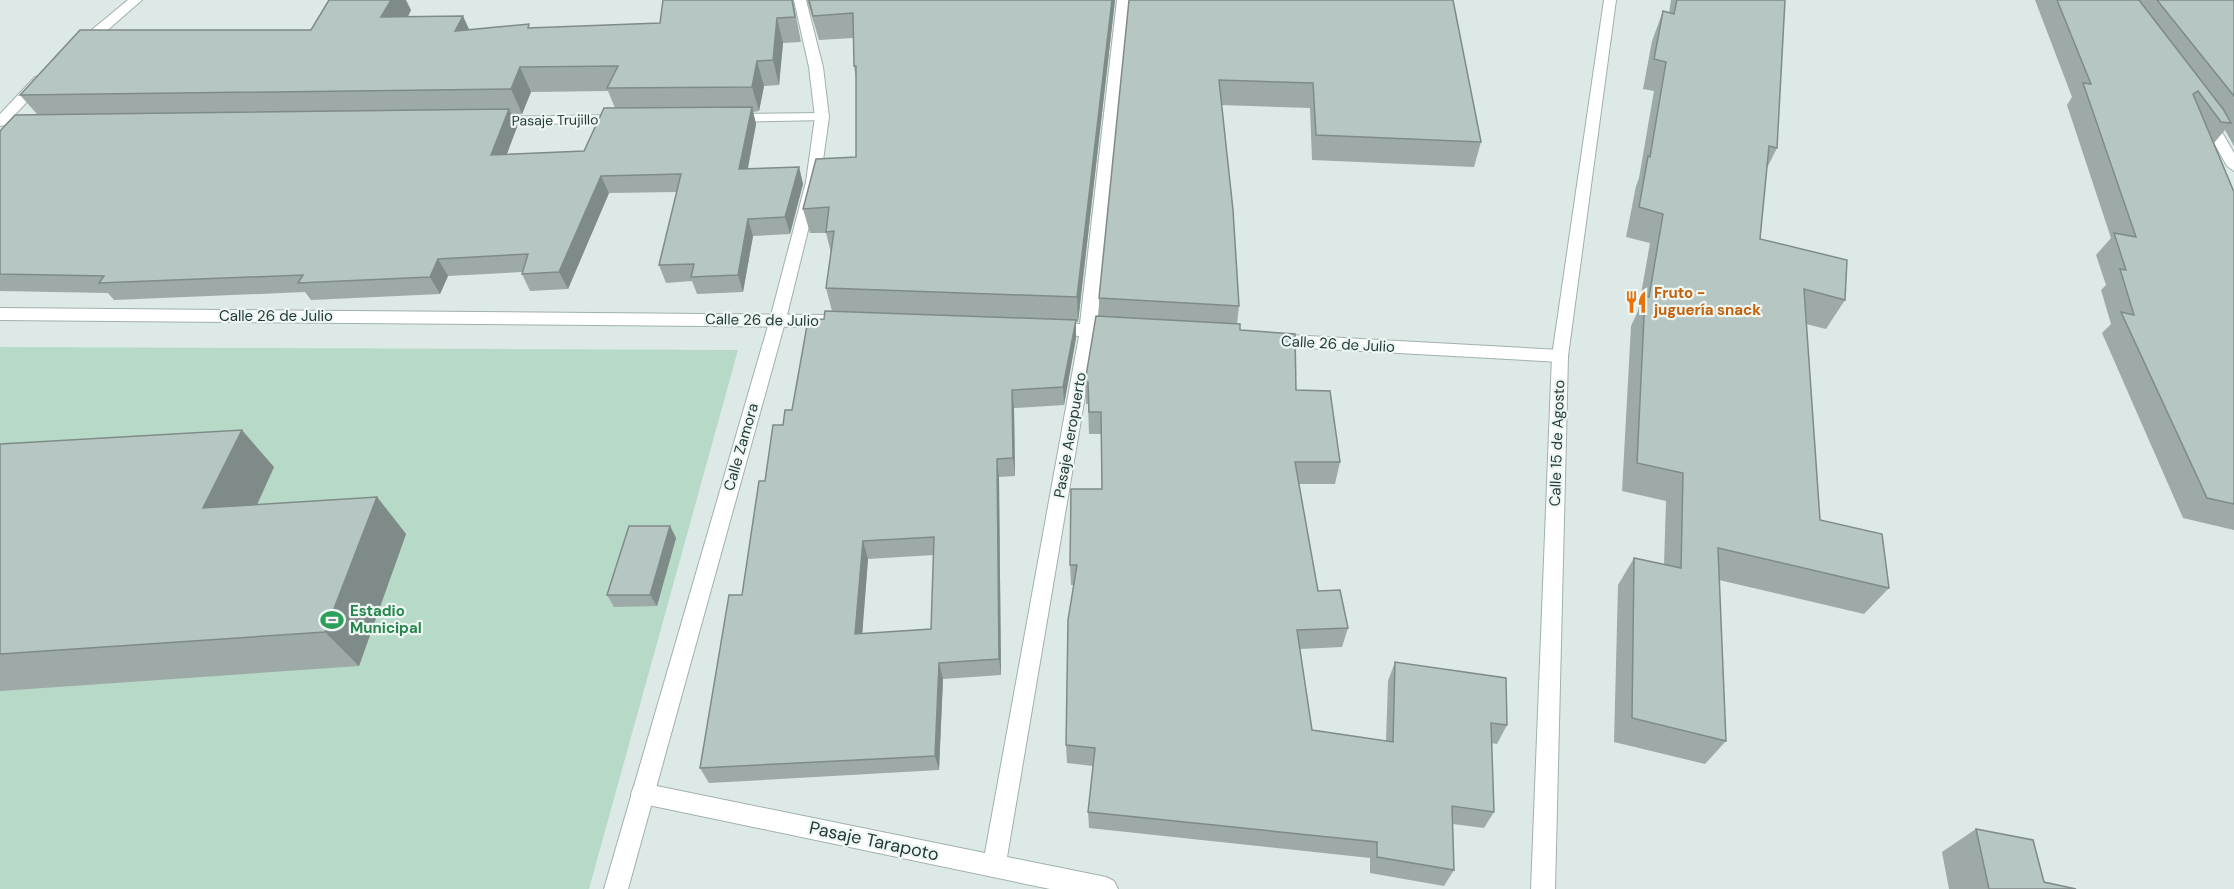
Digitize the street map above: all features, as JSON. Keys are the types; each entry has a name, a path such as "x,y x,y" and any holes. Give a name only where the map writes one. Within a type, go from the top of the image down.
{"street":[{"path":"72,53 136,0"},
{"name":"Calle Zamora","path":"616,889 778,319 813,182 822,117 816,67 800,0"},
{"name":"Pasaje Aeropuerto","path":"994,866 1088,330 1123,0"},
{"name":"Calle 15 de Agosto","path":"1543,889 1560,356 1610,0"},
{"path":"4,125 54,68"},
{"path":"2200,110 2214,128 2234,166"},
{"path":"715,118 822,117"},
{"name":"Pasaje Trujillo","path":"476,121 631,119"},
{"name":"Calle 26 de Julio","path":"0,314 778,319 849,322"},
{"path":"1040,328 1136,333"},
{"name":"Calle 26 de Julio","path":"1253,339 1560,356"},
{"name":"Pasaje Tarapoto","path":"642,794 1106,889"}],"green space":[{"name":"Estadio Municipal","path":"0,347 738,350 589,889 0,889"}],"building":[{"path":"329,0 391,0 381,17 463,16 455,31 529,24 528,28 660,23 663,0 792,0 795,17 777,18 773,60 757,61 752,87 607,88 618,66 520,67 511,89 20,95 80,30 311,30"},
{"path":"809,0 1112,0 1077,297 826,288 834,231 826,232 829,207 803,209 816,159 856,157 856,66 854,66 853,13 813,16"},
{"path":"1129,0 1453,0 1481,142 1316,135 1313,83 1219,80 1233,210 1239,306 1099,298"},
{"path":"1677,0 1785,0 1777,148 1769,146 1760,239 1847,260 1845,300 1804,289 1820,520 1882,534 1889,588 1718,548 1726,741 1632,718 1634,558 1681,568 1683,473 1637,463 1645,296 1649,297 1663,214 1639,207 1666,62 1654,59 1663,11 1674,14"},
{"path":"2057,0 2139,0 2223,109 2231,123 2221,122 2198,91 2193,94 2234,192 2234,504 2207,498 2121,312 2134,315 2120,269 2126,270 2114,233 2136,237 2083,83 2091,84"},
{"path":"2157,0 2234,0 2234,96"},
{"path":"752,107 739,169 799,167 785,217 748,219 738,275 691,277 694,264 659,265 681,174 601,176 559,272 522,274 528,254 438,259 430,277 298,283 303,275 99,283 104,276 0,274 0,131 15,115 509,109 491,155 584,151 604,108"},
{"path":"825,311 1076,320 1063,387 1012,390 1013,458 997,459 999,659 939,663 935,756 700,768 729,595 742,595 759,481 765,481 773,425 783,425 785,410 792,410 808,320 824,319","holes":["934,537 931,629 855,634 863,541"]},
{"path":"1096,316 1240,324 1240,330 1295,334 1296,390 1330,391 1340,462 1295,462 1318,591 1340,590 1348,628 1297,630 1312,730 1393,742 1395,662 1506,678 1507,725 1491,723 1494,812 1452,806 1454,870 1377,857 1377,842 1088,812 1095,748 1066,745 1068,620 1077,565 1070,565 1071,489 1102,489 1101,412 1089,412 1088,382 1085,382"},
{"path":"242,430 203,508 377,497 325,632 0,654 0,444"},
{"path":"629,526 670,526 650,595 607,595"},
{"path":"1976,829 2033,840 2044,882 2076,889 1989,889"}],"place":[{"name":"Fruto - juguería snack","path":"1636,302"},
{"name":"Estadio Municipal","path":"332,620"}]}
